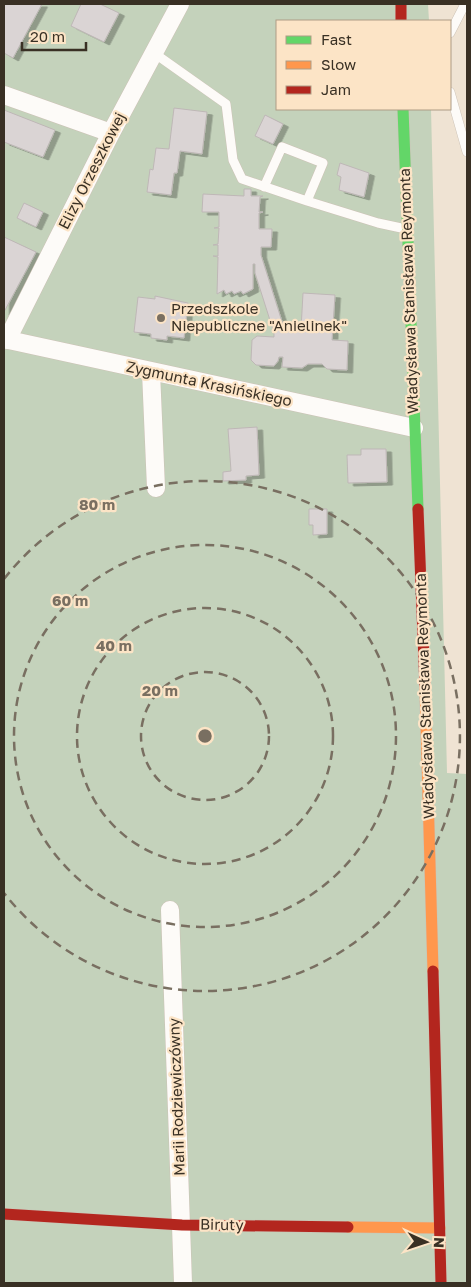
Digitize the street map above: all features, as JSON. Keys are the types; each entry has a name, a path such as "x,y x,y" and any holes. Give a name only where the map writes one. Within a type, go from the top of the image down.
{"street":[{"name":"Elizy Orzeszkowej","path":"5,340 111,133 180,4"},
{"path":"401,4 401,20"},
{"path":"4,95 111,133"},
{"name":"Władysława Stanisława Reymonta","path":"403,110 406,229 430,797 440,1283"},
{"name":"Zygmunta Krasińskiego","path":"5,340 414,428"},
{"path":"151,372 156,488"},
{"name":"Marii Rodziewiczówny","path":"170,910 184,1283"},
{"name":"Biruty","path":"4,1214 182,1225 440,1228"}],"lane":[{"path":"451,31 465,4"},
{"path":"154,53 226,104 233,160 242,180 378,223 406,229"},
{"path":"451,96 467,152"},
{"path":"264,187 282,147 323,163 308,201"}],"green space":[{"path":"4,4 428,4 429,20 276,20 276,110 431,110 447,773 467,774 467,1283 4,1283"}],"building":[{"path":"4,4 42,4 13,58 4,53"},
{"path":"81,4 100,4 119,13 104,42 71,26"},
{"path":"174,108 207,112 202,154 180,151 171,195 147,192 150,169 153,170 156,148 169,149"},
{"path":"4,110 55,130 43,157 4,142"},
{"path":"265,115 283,124 273,144 255,136"},
{"path":"340,163 369,173 364,197 339,190 341,177 337,175"},
{"path":"244,189 251,189 251,196 263,196 260,197 259,212 263,212 259,213 259,229 272,229 271,247 261,247 261,255 284,328 301,329 303,293 335,295 332,340 348,341 347,370 327,369 322,364 308,364 302,368 282,367 283,357 279,357 274,366 256,365 251,360 252,340 257,336 274,337 255,273 255,264 253,264 253,289 243,294 241,291 234,294 232,291 226,294 224,290 217,294 218,257 213,256 218,256 218,245 213,245 218,244 219,228 214,228 219,227 219,212 202,212 203,194 244,196"},
{"path":"24,203 43,212 36,227 17,218"},
{"path":"4,237 36,252 4,312"},
{"name":"Przedszkole Niepubliczne \"Anielinek\"","path":"155,296 188,303 184,338 167,336 167,340 151,338 151,334 134,332 138,297 155,299"},
{"path":"257,427 259,475 246,476 246,480 223,481 223,472 231,471 228,429"},
{"path":"361,449 386,449 387,482 348,483 347,455 361,455"},
{"path":"309,509 327,509 327,534 313,535 313,525 309,525"}],"traffic: fast":[{"path":"403,110 418,509"}],"traffic: slow":[{"path":"425,687 433,971"},
{"path":"348,1227 440,1228"}],"traffic: jam":[{"path":"401,4 401,20"},
{"path":"418,509 425,687"},
{"path":"433,971 441,1283"},
{"path":"4,1214 182,1225 348,1227"}],"place":[{"name":"Przedszkole Niepubliczne \"Anielinek\"","path":"161,318"}]}
